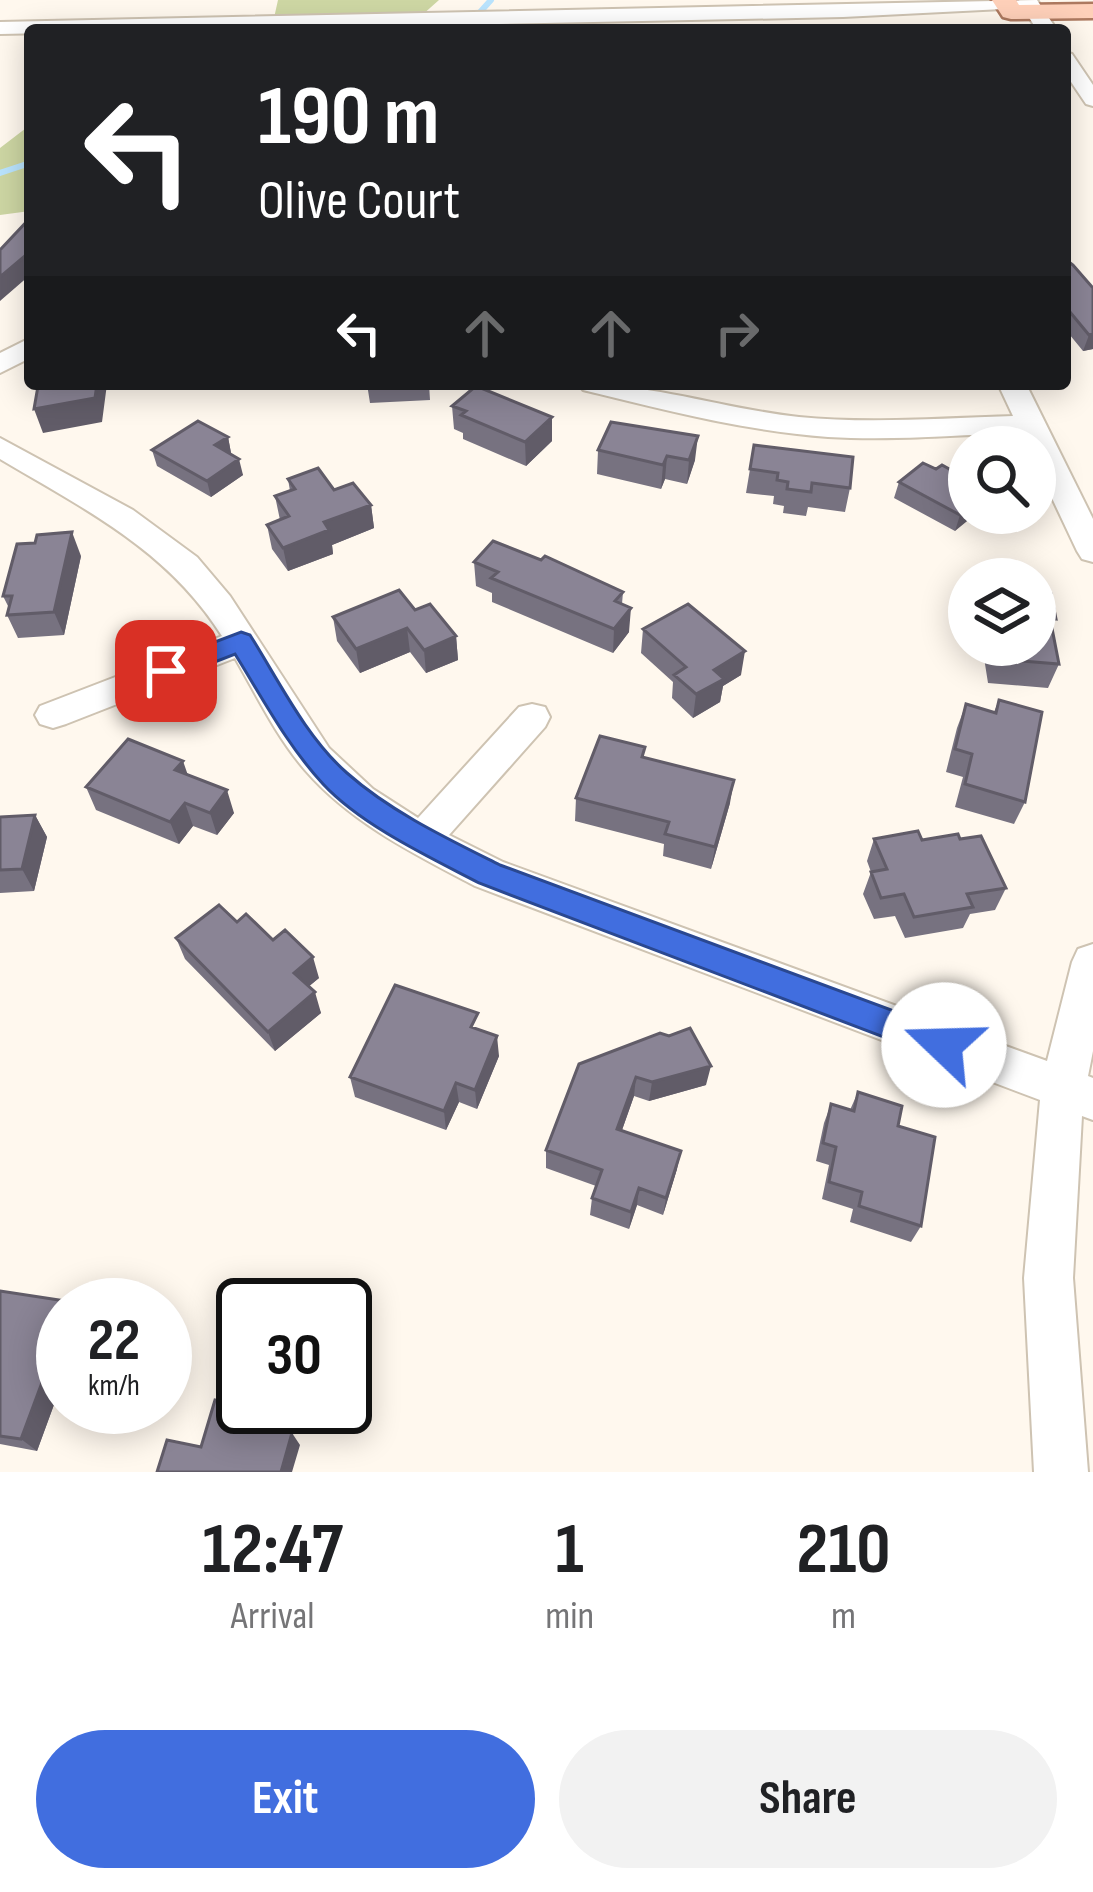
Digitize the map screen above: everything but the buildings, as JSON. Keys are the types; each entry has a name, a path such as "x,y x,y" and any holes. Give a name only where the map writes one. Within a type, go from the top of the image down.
{"main road":[{"path":"1023,11 1093,0"},
{"path":"1023,11 1093,11"}],"street":[{"path":"115,24 433,13 498,18 1023,11"},
{"path":"1071,67 1093,100"},
{"path":"1071,94 1093,116"},
{"path":"618,390 722,415 785,424 856,429 1031,424"},
{"path":"1015,390 1093,551"},
{"path":"0,447 154,539 184,562 211,593 301,738 337,781 421,840 489,874 1077,1094"},
{"path":"53,715 241,642"},
{"path":"421,840 532,717"},
{"path":"1060,1472 1046,1268 1077,1094 1093,962"}],"green space":[{"path":"278,0 439,0 421,16 274,18"},
{"path":"24,130 24,212 0,215 0,148"}],"waterway":[{"path":"469,24 491,0"},
{"path":"0,173 24,165"}],"route":[{"path":"166,671 241,642 301,738 337,781 421,840 489,874 944,1045"}]}
